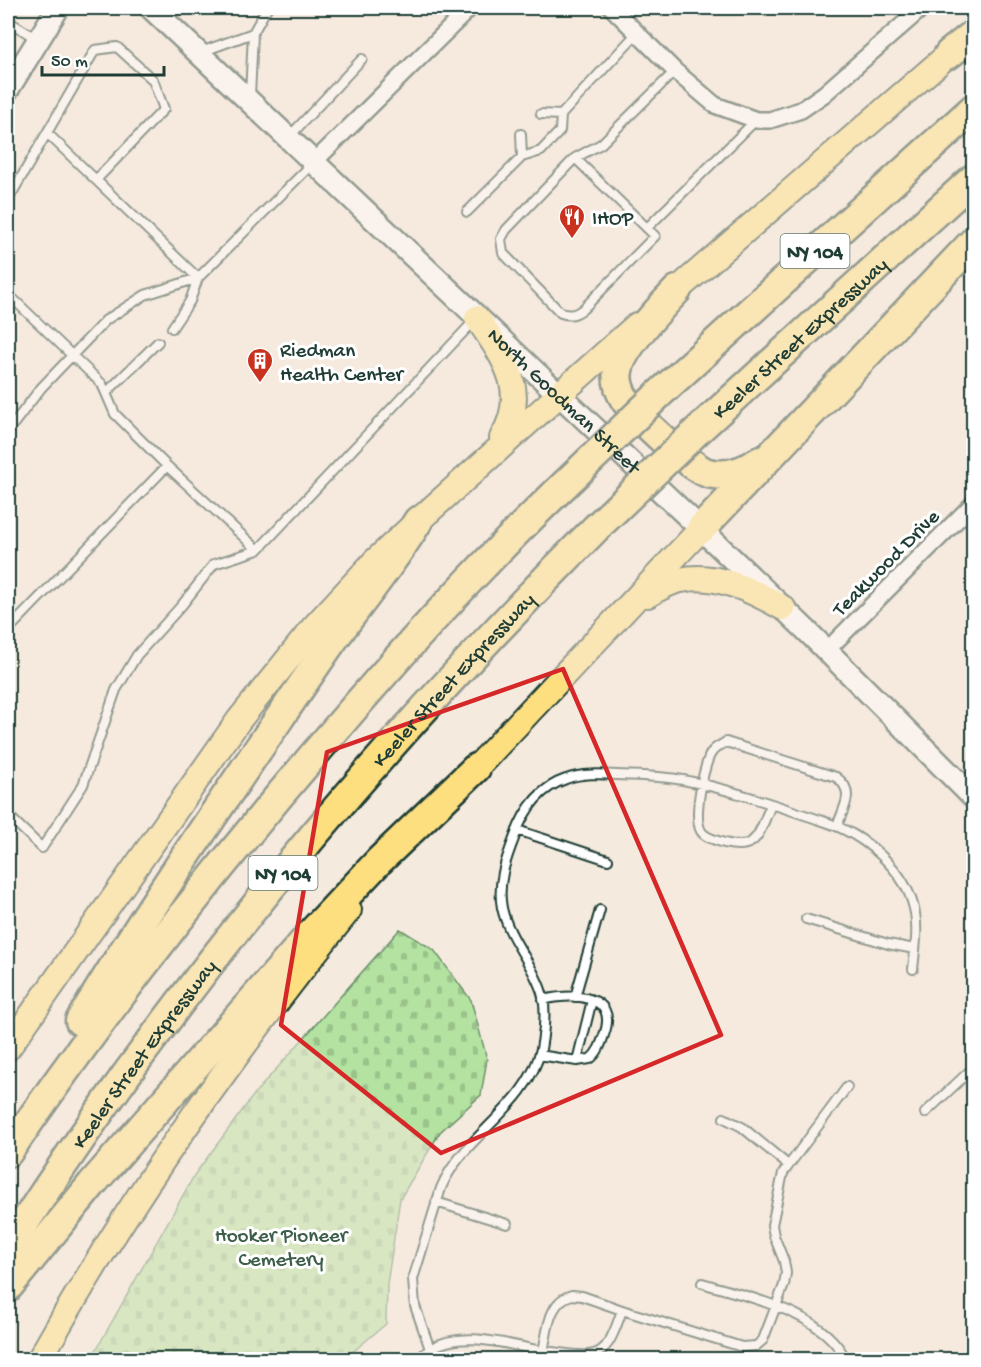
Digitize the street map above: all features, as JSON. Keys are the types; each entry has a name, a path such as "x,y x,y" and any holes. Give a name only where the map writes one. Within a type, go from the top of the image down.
{"highway":[{"path":"949,54 974,33"},
{"name":"NY 104","path":"8,1152 59,1077 149,958 273,802 383,674 556,493 658,395 974,108"},
{"name":"Keeler Street Expressway","path":"8,1248 58,1171 127,1074 199,979 285,871 466,662 596,528 696,432 974,178"},
{"path":"701,529 974,242"},
{"path":"677,290 645,327 620,364 618,380 625,400 687,461 708,473 727,474 741,471 763,460 779,447"},
{"path":"8,1144 128,944 331,644 398,554 417,521"},
{"path":"8,1287 92,1184 316,928 379,861 476,768"}],"main road":[{"path":"8,89 58,8"},
{"name":"North Goodman Street","path":"151,8 701,529 974,798"},
{"path":"8,1048 256,697 334,605 417,521 488,456 949,54"},
{"path":"477,318 505,364 515,399 513,414 507,429 488,456"},
{"path":"39,1359 127,1213 183,1130 252,1034 356,902 476,768 701,529"},
{"path":"623,612 660,588 693,578 713,579 733,585 753,592 783,608"}],"street":[{"path":"314,162 470,8"},
{"path":"612,8 675,71 715,105 756,120 770,120 801,110 824,94 922,8"},
{"name":"Teakwood Drive","path":"826,651 974,503"}],"lane":[{"path":"250,101 254,33 267,8"},
{"path":"8,21 38,40"},
{"path":"199,53 254,33"},
{"path":"466,212 522,157 541,152 560,131 561,115 638,33"},
{"path":"8,200 95,50 117,47 153,80 164,109 96,180"},
{"path":"288,138 362,59"},
{"path":"575,158 656,236 591,301 575,315 569,315 561,313 503,253 501,239 506,230 575,158 601,144 675,71"},
{"path":"541,114 561,115"},
{"path":"647,228 756,120"},
{"path":"47,133 198,278"},
{"path":"521,134 522,157"},
{"path":"172,328 190,301 198,278 314,162"},
{"path":"8,431 41,388 106,320 145,295 198,278"},
{"path":"8,294 102,384 114,414 166,466 258,550"},
{"path":"8,815 42,848 84,785 116,690 137,655 182,605 214,564 258,550 477,318"},
{"path":"106,393 158,342"},
{"path":"8,630 166,466"},
{"path":"771,805 757,837 748,845 736,846 708,838 701,831 698,820 702,785 709,757 716,748 726,742 836,777 844,783 848,793 837,826"},
{"path":"430,1349 417,1314 413,1285 414,1272 443,1182 477,1138 526,1084 539,1055 544,1028 543,1000 538,982 510,931 502,906 501,891 502,875 517,830 535,799 553,785 573,777 641,776 684,780 837,826 859,838 879,854 899,877 910,897 915,913 913,969"},
{"path":"517,830 608,860"},
{"path":"575,997 600,910"},
{"path":"806,919 888,944 915,949"},
{"path":"539,1055 586,1061 594,1056 599,1048 607,1027 606,1012 600,1004 592,1000 561,996 543,1000"},
{"path":"577,1061 592,1000"},
{"path":"925,1113 974,1067"},
{"path":"541,1359 554,1309 563,1298 577,1295 747,1348 756,1346 763,1340 777,1307 786,1273 774,1236 772,1219 782,1177 788,1165 847,1087"},
{"path":"724,1118 742,1127 788,1165"},
{"path":"436,1202 507,1224"},
{"path":"702,1283 777,1307 820,1328 839,1346 846,1359"},
{"path":"417,1359 430,1349 450,1340 464,1339 583,1356 598,1353 607,1346 613,1336 622,1310"}],"highlighted area":[{"path":"563,669 721,1035 441,1153 281,1025 327,752"}],"green space":[{"name":"Hooker Pioneer Cemetery","path":"400,929 434,950 471,1000 487,1059 481,1095 440,1132 400,1199 387,1284 386,1324 344,1359 91,1359 195,1174 256,1092"}],"place":[{"name":"IHOP","path":"572,240"},
{"name":"Riedman Health Center","path":"260,384"}]}
